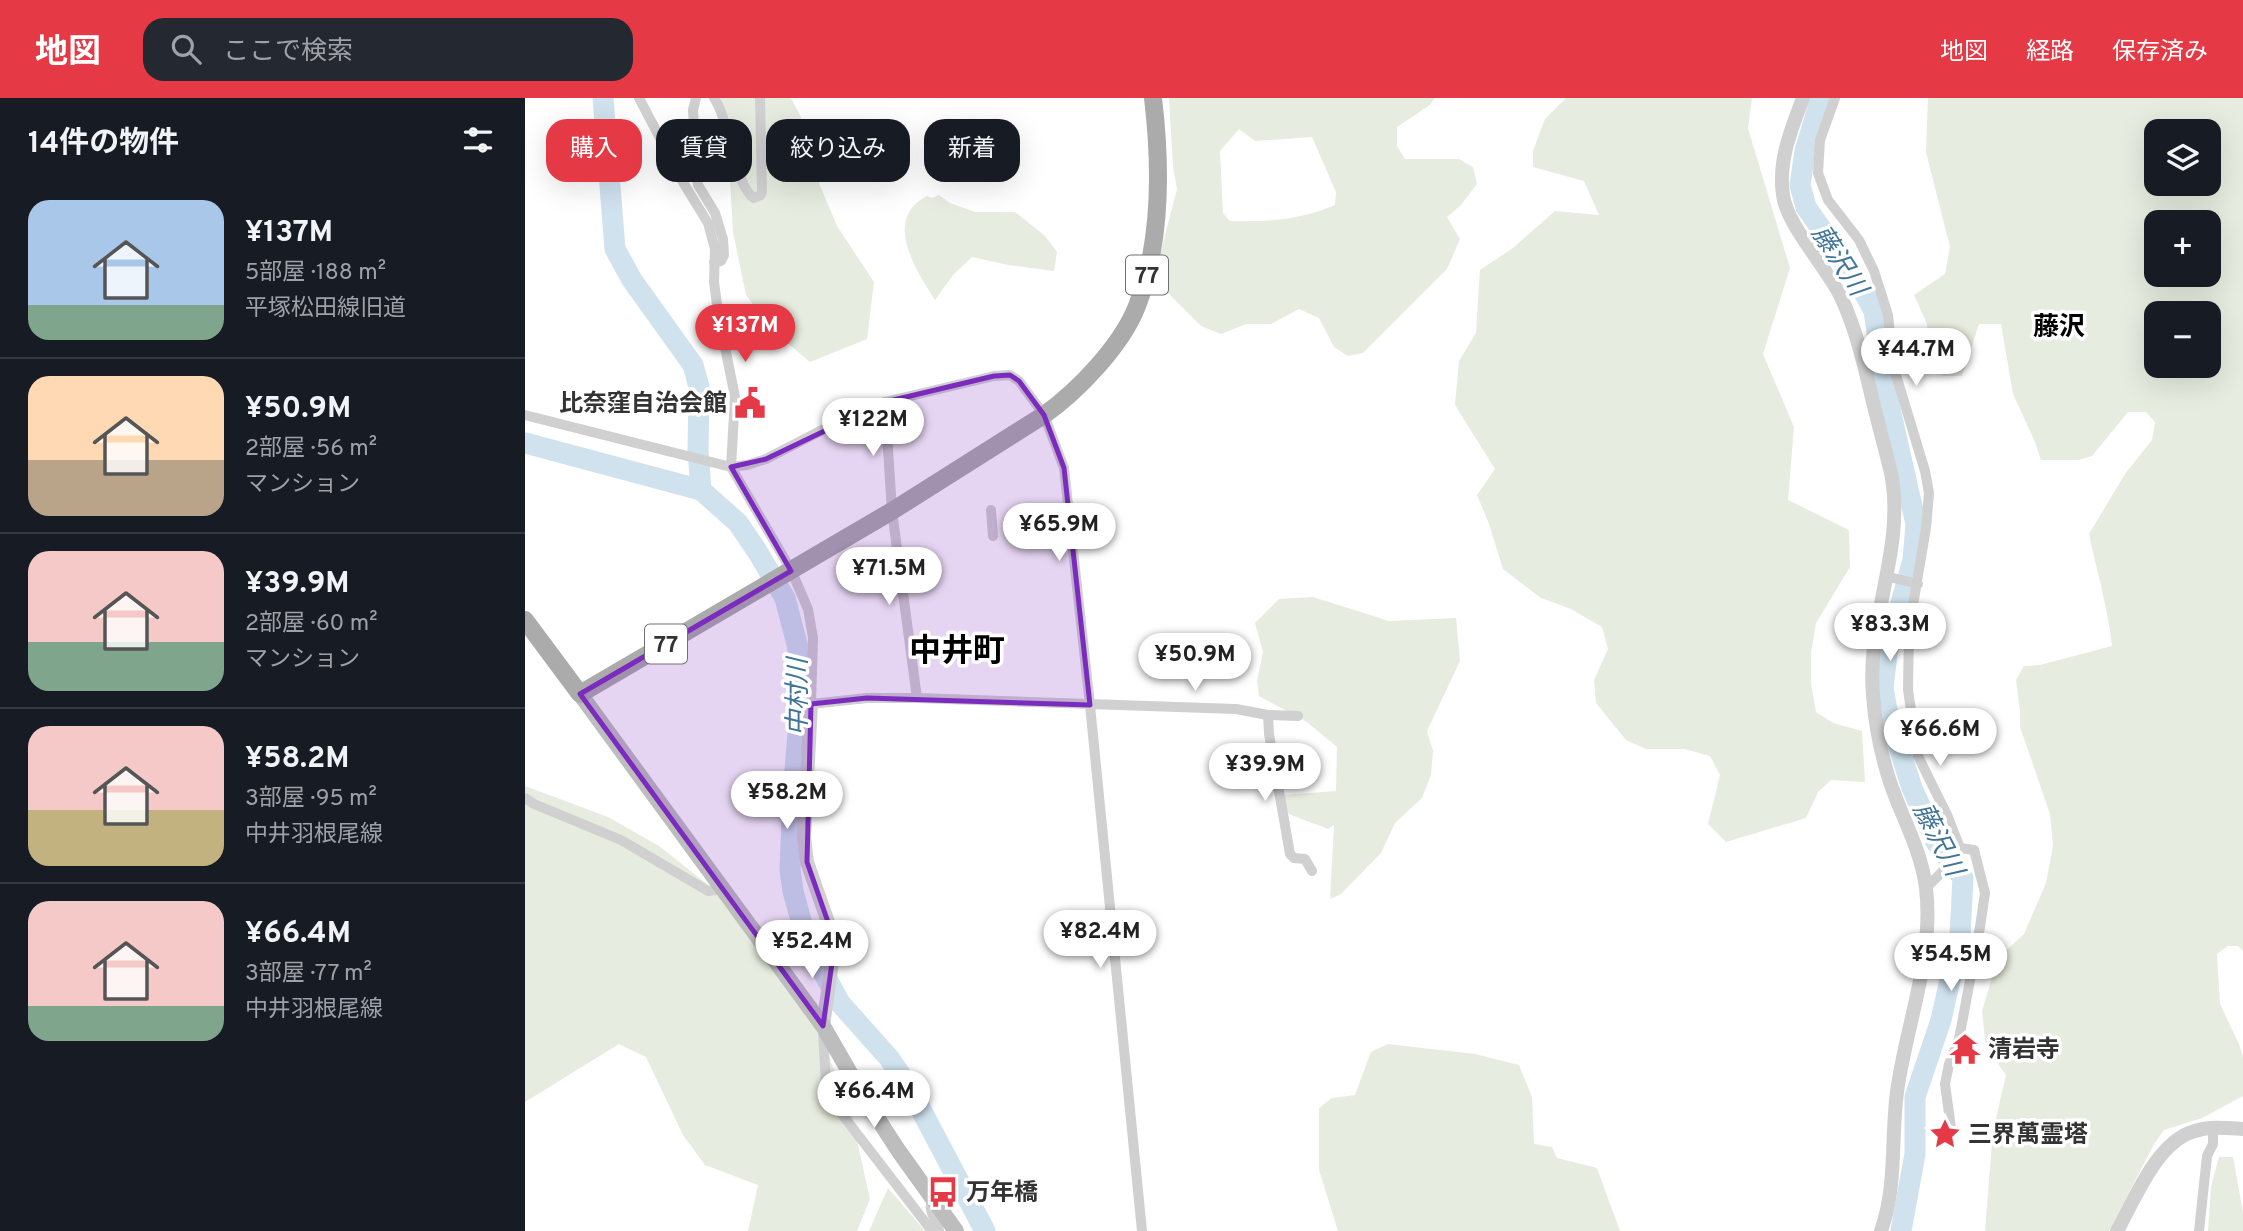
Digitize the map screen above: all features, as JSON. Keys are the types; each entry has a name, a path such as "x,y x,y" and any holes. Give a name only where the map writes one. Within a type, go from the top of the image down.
{"main road":[{"name":"77","path":"580,694 892,511 1068,398 1120,337 1137,307 1147,277 1157,209 1153,98"},
{"path":"525,621 823,1026 865,1099 955,1231"}],"street":[{"path":"639,98 684,184 708,223 715,249 715,292 735,397 731,467 808,609 813,638 804,837 807,862 835,942 823,1026 826,1085 831,1100 932,1231"},
{"path":"696,98 693,110 698,185 715,213 723,239 724,255 721,261 714,262"},
{"path":"714,98 747,192 754,198 761,195 762,190 760,98"},
{"path":"1803,98 1786,144 1782,171 1783,198 1795,224 1840,295 1858,341 1891,474 1895,501 1872,656 1873,695 1879,738 1890,783 1912,834 1926,888 1927,945 1898,1082 1893,1183 1881,1231"},
{"path":"1835,98 1820,140 1818,173 1828,200 1859,240 1874,271 1888,315 1893,365 1925,471 1929,493 1918,584 1909,629 1908,690 1918,756 1948,817 1958,851"},
{"path":"525,415 731,467 766,459 832,425 885,402 994,376 1010,375 1019,381 1044,415 1064,468 1142,1231"},
{"path":"885,402 892,511 917,698"},
{"path":"991,510 993,536"},
{"path":"1885,576 1918,584"},
{"path":"811,704 867,698 917,698 1236,709 1268,715 1298,716"},
{"path":"1268,715 1290,854 1294,858 1305,859 1312,871"},
{"path":"525,798 621,841 708,891 723,889"},
{"path":"1951,1128 1945,1084 1949,1064 1959,1039 1985,893 1974,850 1958,851"},
{"path":"1926,888 1947,867 1958,851"},
{"path":"2117,1231 2158,1158 2173,1142 2192,1131 2213,1127 2243,1129"},
{"path":"2199,1231 2207,1156 2213,1144 2213,1127"},
{"path":"933,1198 929,1205 930,1213 939,1231"}],"highlighted area":[{"path":"1010,375 1019,381 1044,415 1064,468 1090,705 867,698 811,704 807,862 835,942 823,1026 580,694 791,571 731,467 766,459 885,402 994,376"}],"shaded area":[{"path":"719,98 791,98 802,119 766,119 766,182 819,182 837,226 874,282 867,339 810,362 763,322 746,295 733,232 730,182 752,182 752,119 722,119"},
{"path":"1169,98 1435,98 1430,105 1397,127 1397,146 1405,159 1459,159 1473,167 1477,184 1461,205 1447,217 1460,239 1447,269 1363,353 1348,356 1334,347 1319,318 1299,309 1271,324 1246,324 1221,334 1201,326 1168,293 1157,276 1177,189","holes":["1239,129 1255,141 1312,137 1336,192 1335,205 1284,219 1230,221 1223,213 1220,151"]},
{"path":"1566,98 1752,98 1748,128 1790,268 1763,354 1794,427 1788,500 1849,530 1850,567 1816,623 1811,653 1811,684 1816,712 1833,723 1862,731 1865,782 1831,780 1818,792 1806,818 1726,842 1708,824 1720,775 1710,756 1685,749 1646,749 1626,740 1596,703 1594,680 1608,649 1602,627 1571,609 1541,598 1503,569 1477,495 1495,469 1455,405 1459,361 1476,333 1480,270 1513,248 1555,211 1599,215 1584,181 1533,167 1533,151 1545,119"},
{"path":"1928,98 2243,98 2243,951 2238,946 2228,946 2217,954 2220,1004 2243,1057 2243,1096 2202,1118 2164,1130 2109,1231 1985,1231 1993,1131 2006,1075 1986,1047 1982,1011 1998,958 2024,934 2046,883 2053,846 2050,814 2020,727 2016,680 2024,666 2040,665 2112,646 2089,534 2125,474 2152,440 2155,422 2146,412 2128,412 2092,456 2078,460 2041,460 2013,394 2001,324 1979,324 1962,376 1944,376 1930,371 1927,324 1914,295 1945,274 1950,247 1926,152"},
{"path":"939,195 950,203 975,212 1015,212 1044,235 1057,252 1054,271 972,257 953,275 935,300 912,260 905,231 907,218 914,206 927,196 932,198"},
{"path":"1313,597 1389,621 1456,618 1460,661 1427,731 1433,751 1431,775 1422,798 1395,823 1381,853 1341,894 1330,899 1334,825 1328,829 1288,813 1283,795 1336,791 1337,747 1307,722 1259,696 1257,681 1263,652 1255,623 1279,599"},
{"path":"525,786 608,817 659,846 774,937 848,1100 870,1199 857,1231 748,1231 758,1185 705,1165 683,1135 646,1057 619,1044 525,1102"},
{"path":"1388,1044 1475,1054 1519,1065 1532,1097 1534,1144 1552,1147 1557,1158 1597,1168 1620,1231 1338,1231 1319,1170 1319,1108 1332,1098 1355,1095 1371,1052"},
{"path":"2219,1157 2233,1157 2243,1212 2243,1231 2208,1231 2211,1187"},
{"path":"888,1188 925,1231 869,1231"}],"waterway":[{"path":"603,98 615,249 632,280 693,365 699,387 698,450 701,490"},
{"name":"藤沢川","path":"1821,98 1805,151 1800,185 1806,207 1859,283 1874,311 1885,387 1916,524 1913,560 1887,654 1883,688 1887,710 1912,788 1936,842 1963,878 1960,935 1941,1020 1915,1097 1915,1154 1901,1231"},
{"name":"中村川","path":"525,443 701,490 738,523 785,598 798,648 799,723 790,870 804,931 840,1003 889,1058 909,1087 985,1231"}],"place":[{"name":"比奈窪自治会館","path":"750,403"},
{"name":"清岩寺","path":"1965,1049"},
{"name":"三界萬霊塔","path":"1945,1134"},
{"name":"万年橋","path":"943,1192"}],"district":[{"name":"藤沢","path":"2059,326"},
{"name":"中井町","path":"957,650"}]}
